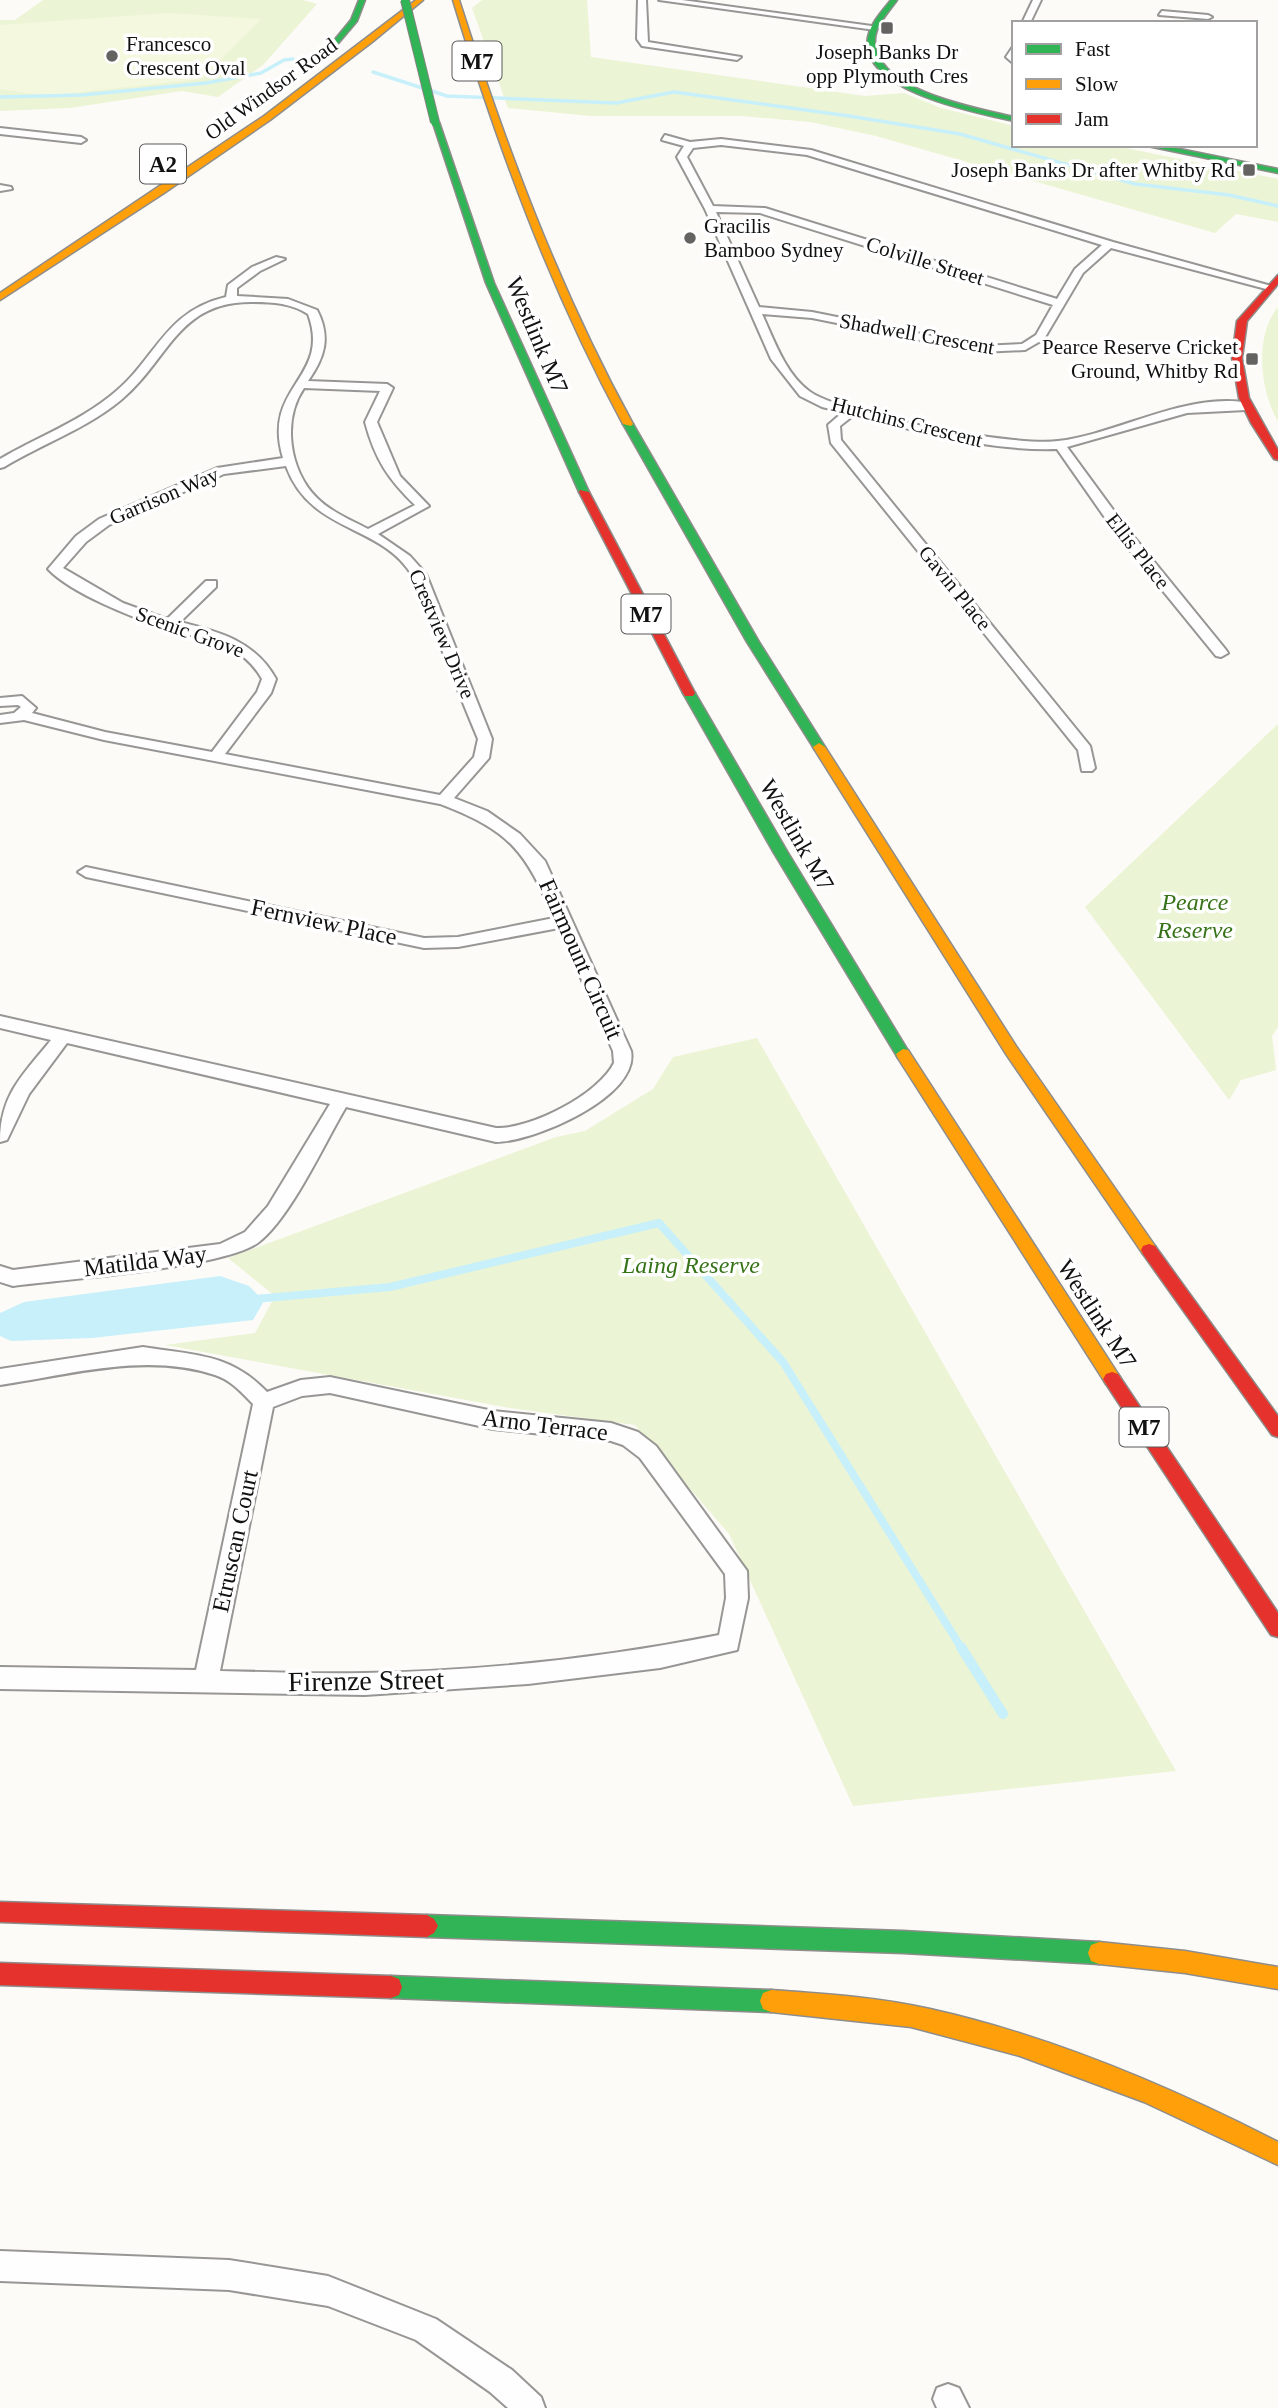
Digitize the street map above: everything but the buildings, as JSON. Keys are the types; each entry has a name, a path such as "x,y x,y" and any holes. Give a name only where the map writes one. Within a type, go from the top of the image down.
{"main road":[{"name":"Old Windsor Road","path":"362,0 354,21 321,56 380,9"},
{"name":"Westlink M7","path":"405,0 435,122 460,206 517,354 650,622 799,888 1011,1225 1278,1629"},
{"name":"Old Windsor Road","path":"0,297 230,146 352,57 420,0"},
{"name":"Westlink M7","path":"456,0 494,123 554,275 612,395 752,642 1011,1051 1110,1196 1278,1430"},
{"path":"894,0 875,27 871,51 878,64 892,76 949,104 1012,119"},
{"path":"1167,147 1198,150 1278,171"},
{"path":"1274,282 1241,324 1244,331 1237,365 1246,406 1278,457"},
{"path":"0,1912 903,1942 1170,1961 1278,1978"},
{"path":"0,1974 710,1997 813,2004 929,2020 1061,2058 1194,2110 1278,2154"}],"street":[{"path":"642,0 641,39 645,44 737,57"},
{"path":"663,0 875,27"},
{"path":"1027,21 1037,0"},
{"path":"1162,13 1209,17"},
{"path":"0,131 81,140"},
{"path":"665,138 690,145 721,142 808,152 1109,244 1274,282"},
{"name":"Hutchins Crescent","path":"690,145 682,157 710,209 777,359 804,393 849,412 985,443 1060,445 1168,413 1246,406"},
{"name":"Colville Street","path":"710,209 761,210 1058,303"},
{"name":"Shadwell Crescent","path":"757,310 812,315 981,349 1007,350 1025,347 1040,337 1079,271 1109,244"},
{"path":"231,297 232,287 256,269 279,259"},
{"name":"Crestview Drive","path":"0,464 93,415 133,383 175,328 209,303 231,297 295,303 313,312 322,337 320,351 284,417 284,432 301,485 311,498 324,511 370,533 407,557 419,574 485,739 481,758 444,800"},
{"path":"302,384 387,388 371,422 374,433 394,478 423,506 370,533"},
{"name":"Gavin Place","path":"849,412 834,425 835,440 1085,749 1087,768"},
{"name":"Ellis Place","path":"1060,445 1120,530 1221,653"},
{"name":"Garrison Way","path":"55,569 80,539 104,522 221,471 292,461"},
{"name":"Scenic Grove","path":"55,569 110,601 169,625 232,643 253,654 265,667 269,679 264,693 217,755"},
{"path":"169,625 211,584"},
{"path":"0,702 17,699 26,702 29,708 24,715 0,719"},
{"name":"Fairmount Circuit","path":"0,1022 496,1135 519,1134 544,1125 601,1090 619,1073 624,1063 622,1051 539,865 514,837 481,814 444,800 217,755 104,736 24,715"},
{"name":"Fernview Place","path":"86,872 425,943 458,942 563,922"},
{"path":"0,1135 21,1091 63,1036"},
{"name":"Matilda Way","path":"0,1274 13,1278 223,1251 252,1237 275,1211 341,1100"},
{"path":"0,1377 143,1355 220,1367 243,1380 264,1402"},
{"name":"Arno Terrace","path":"264,1402 301,1388 330,1385 493,1420 611,1432 631,1438 648,1452 736,1571 737,1598 729,1643"},
{"name":"Etruscan Court","path":"206,1681 264,1402"},
{"name":"Firenze Street","path":"0,1678 365,1684 514,1674 660,1657 729,1643"},
{"path":"0,2266 229,2274 327,2291 426,2329 500,2381 530,2408"}],"green space":[{"path":"43,0 303,0 317,4 263,65 218,97 182,91 70,108 0,111 0,20 15,20"},
{"path":"482,0 587,0 591,57 865,96 904,93 941,108 1012,126 1012,147 1121,147 1278,179 1278,222 1236,214 1215,233 876,136 810,122 743,116 591,116 508,108 472,8"},
{"name":"Francesco Crescent Oval","path":"169,13 261,19 202,79 45,96 0,89 0,25"},
{"path":"1278,307 1278,421 1267,395 1262,364 1265,333"},
{"name":"Pearce Reserve","path":"1278,724 1278,1027 1272,1036 1276,1070 1241,1080 1229,1100 1085,907"},
{"name":"Laing Reserve","path":"757,1038 1176,1771 853,1806 729,1534 635,1425 510,1408 165,1345 255,1333 275,1296 228,1258 556,1137 585,1131 653,1089 673,1057"}],"water":[{"path":"220,1276 249,1286 264,1301 253,1320 92,1338 11,1341 0,1336 0,1313 24,1302"}],"waterway":[{"path":"0,97 82,95 206,83 261,73 284,60 293,59"},
{"path":"373,72 447,96 616,103 674,92 849,116 960,134 1135,184 1229,195 1278,206"},
{"path":"254,1299 390,1287 659,1223 783,1362 962,1649"},
{"path":"961,1647 1003,1714"}],"traffic: fast":[{"path":"326,52 354,21 362,0"},
{"path":"405,0 435,122"},
{"path":"894,0 876,25 871,42 875,59 887,74 928,96 1012,119"},
{"path":"435,122 490,283 584,492"},
{"path":"1157,147 1278,171"},
{"path":"628,424 753,642 819,747"},
{"path":"689,693 781,853 903,1054"},
{"path":"427,1926 903,1942 1099,1953"},
{"path":"391,1987 771,2001"}],"traffic: slow":[{"path":"0,297 267,118 420,0"},
{"path":"456,0 530,217 575,322 628,424"},
{"path":"819,747 1011,1050 1149,1250"},
{"path":"903,1054 1112,1379"},
{"path":"1099,1953 1185,1962 1278,1978"},
{"path":"771,2001 911,2016 975,2031 1065,2059 1152,2093 1278,2154"}],"traffic: jam":[{"path":"1278,278 1242,321 1237,358 1244,398 1278,457"},
{"path":"584,492 689,693"},
{"path":"1149,1250 1278,1430"},
{"path":"1112,1379 1278,1629"},
{"path":"0,1912 427,1926"},
{"path":"0,1974 391,1987"}],"place":[{"name":"Joseph Banks Dr opp Plymouth Cres","path":"887,28"},
{"name":"Francesco Crescent Oval","path":"112,56"},
{"name":"Joseph Banks Dr after Whitby Rd","path":"1249,170"},
{"name":"Gracilis Bamboo Sydney","path":"690,238"},
{"name":"Pearce Reserve Cricket Ground, Whitby Rd","path":"1252,359"}]}
